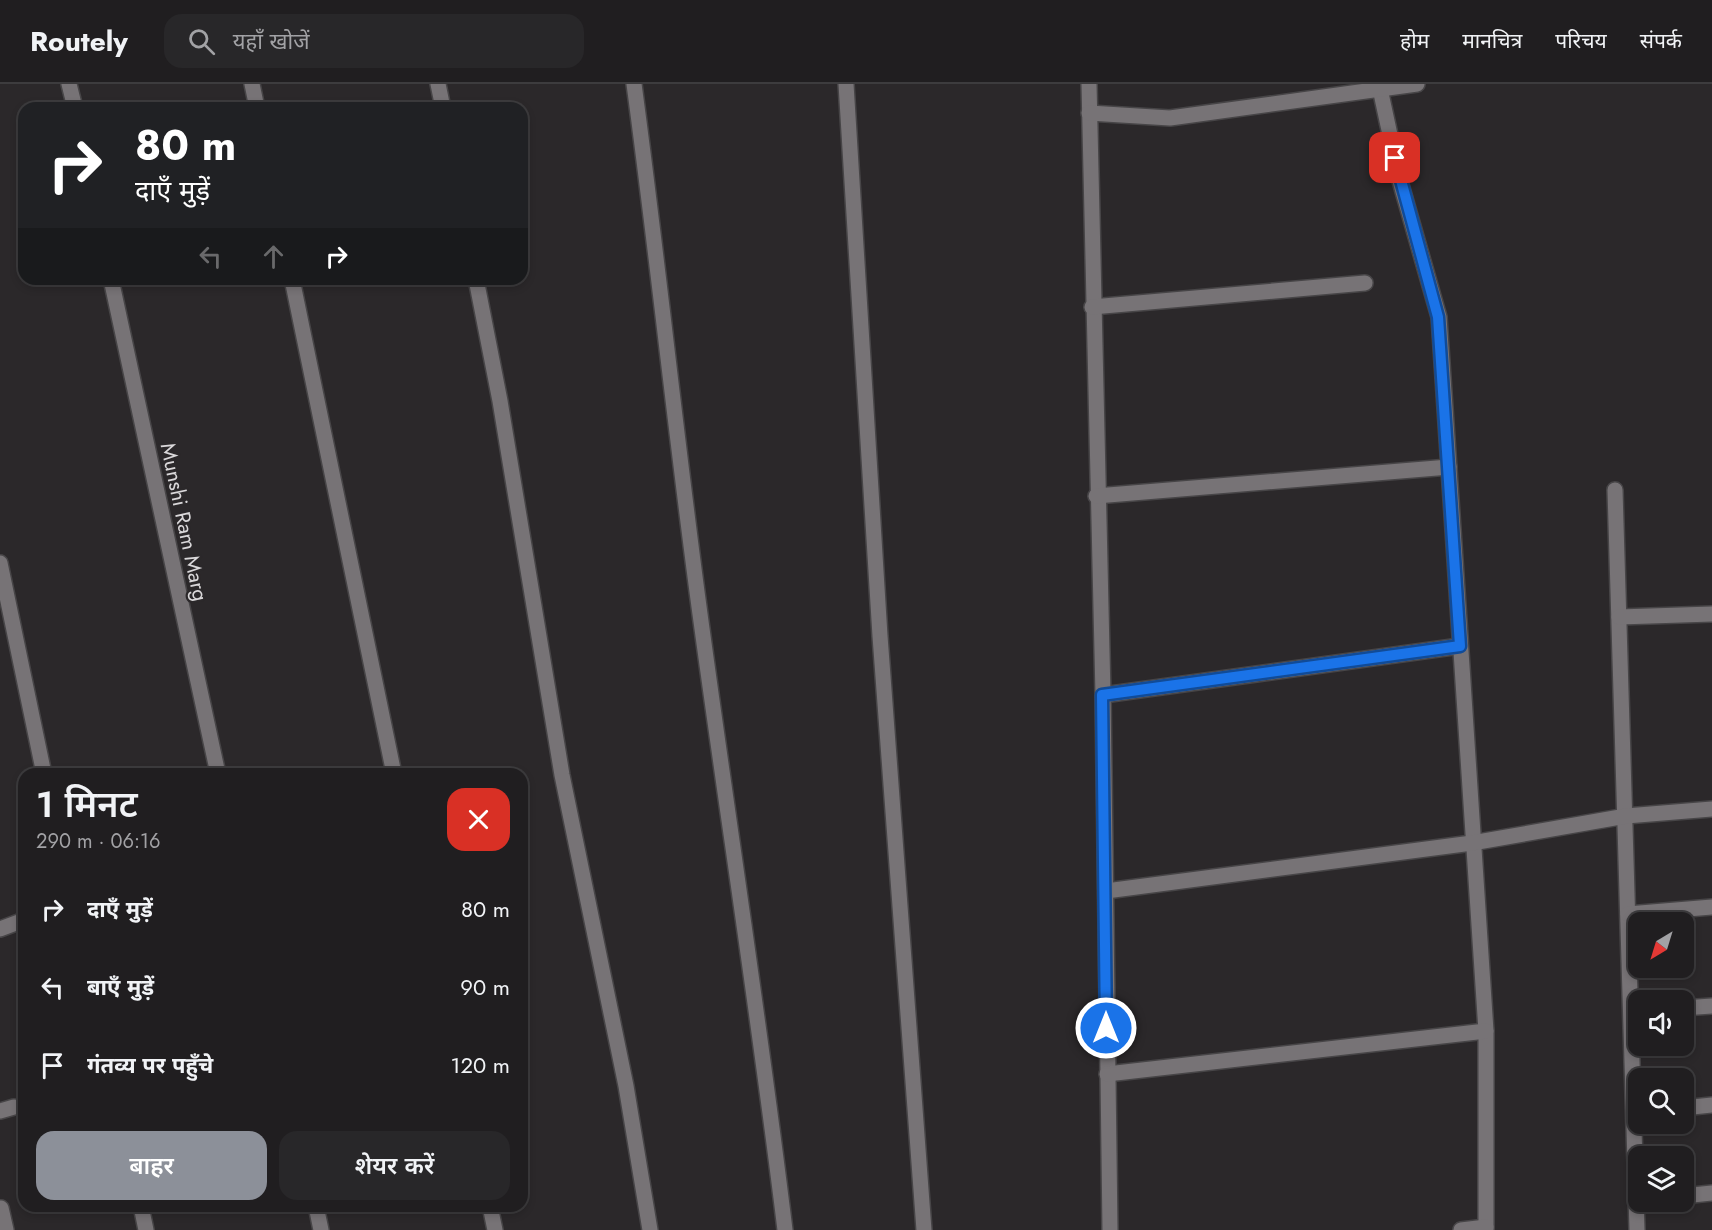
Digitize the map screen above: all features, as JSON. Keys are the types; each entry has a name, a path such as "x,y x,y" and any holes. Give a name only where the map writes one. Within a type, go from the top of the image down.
{"street":[{"path":"69,84 74,102"},
{"path":"252,84 256,102"},
{"path":"438,84 442,102"},
{"path":"634,84 661,284 700,612 754,987 785,1230"},
{"path":"846,84 880,648 924,1230"},
{"path":"1089,84 1106,891 1110,1230"},
{"path":"1089,112 1170,118 1379,87 1418,84"},
{"path":"1379,87 1400,181 1438,317 1449,468 1486,1031 1486,1228 1461,1230"},
{"path":"1092,307 1365,283"},
{"name":"Munshi Ram Marg","path":"112,285 217,768"},
{"path":"293,285 393,768"},
{"path":"477,285 500,401 562,775 626,1086 650,1230"},
{"path":"1096,496 1449,468"},
{"path":"1615,490 1628,914"},
{"path":"0,563 43,768"},
{"path":"1619,617 1712,614"},
{"path":"1102,695 1460,646"},
{"path":"1106,891 1472,843 1626,816 1712,809"},
{"path":"1652,912 1712,907"},
{"path":"0,929 18,922"},
{"path":"1694,1007 1712,1006"},
{"path":"1107,1074 1486,1031"},
{"path":"1694,1107 1712,1105"},
{"path":"1694,1195 1712,1193"},
{"path":"1,1208 6,1230"},
{"path":"142,1212 147,1230"},
{"path":"317,1212 321,1230"},
{"path":"491,1212 495,1230"},
{"path":"1637,1212 1637,1230"}],"route":[{"path":"1106,1028 1102,695 1460,646 1438,317 1395,158"}]}
